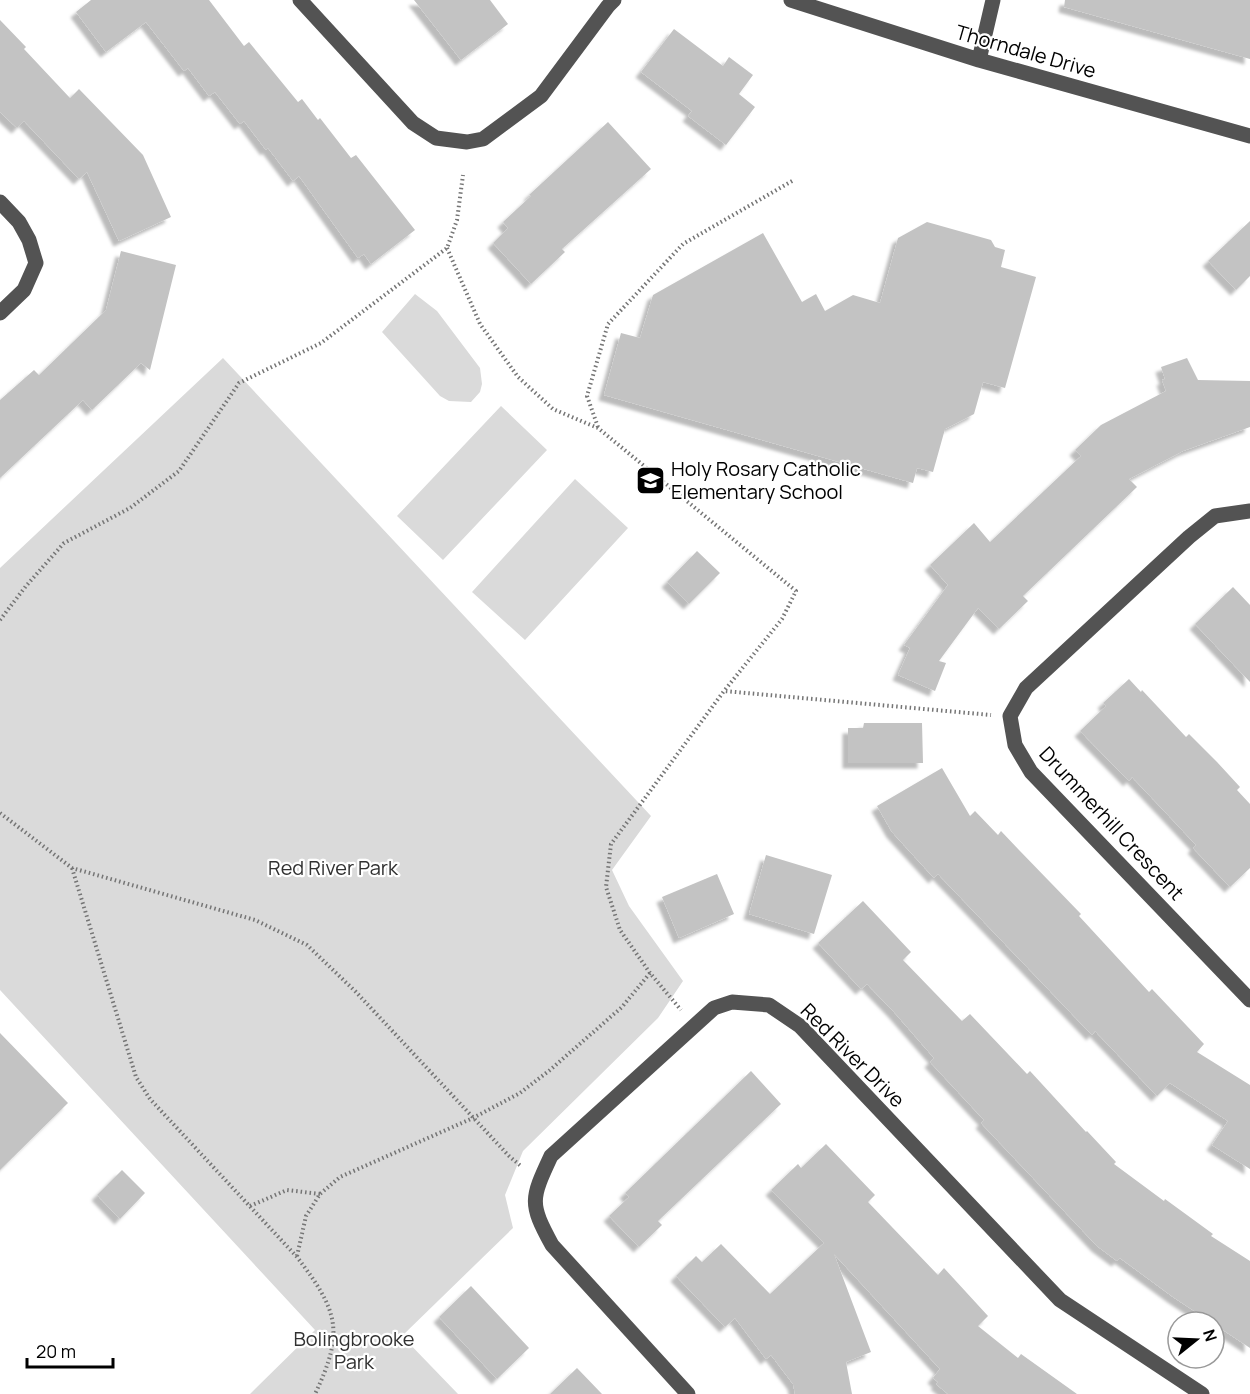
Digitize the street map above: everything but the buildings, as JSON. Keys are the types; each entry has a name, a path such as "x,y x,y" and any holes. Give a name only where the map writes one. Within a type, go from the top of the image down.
{"street":[{"path":"300,0 413,123 436,138 467,142 483,139 541,96 614,0"},
{"name":"Thorndale Drive","path":"791,0 979,60 1250,136"},
{"path":"979,60 993,0"},
{"path":"0,202 19,222 29,240 36,263 24,290 0,313"},
{"path":"1011,716 1026,688 1189,537 1215,516 1250,511"},
{"name":"Drummerhill Crescent","path":"1011,716 1016,745 1031,772 1250,1000"},
{"name":"Red River Drive","path":"688,1394 552,1245 541,1225 534,1203 539,1181 550,1156 714,1008 732,1002 769,1005 800,1026 1060,1300 1202,1394"}],"path":[{"path":"0,620 64,543 130,508 179,471 239,383 321,343 447,248 458,220 463,175"},
{"path":"598,428 587,396 608,324 683,244 794,180"},
{"path":"447,248 480,324 518,377 554,409 598,428 796,591 782,619 724,691 610,844 606,887 620,930 650,974 694,1025"},
{"path":"724,691 1011,716"},
{"path":"0,813 72,868 255,920 307,945 356,992 509,1156 539,1181"},
{"path":"72,868 136,1077 150,1099 297,1257 317,1284 334,1318 334,1340 315,1394"},
{"path":"297,1257 306,1216 320,1194 340,1177 473,1118 520,1093 622,1007 650,974"},
{"path":"250,1206 287,1190 320,1194"}],"green space":[{"path":"415,294 437,311 480,368 482,384 480,392 471,402 449,401 440,396 382,332"},
{"name":"Red River Park","path":"223,358 651,816 612,870 629,906 683,981 658,1018 523,1151 505,1195 513,1228 402,1336 458,1394 250,1394 315,1330 0,990 0,568"},
{"path":"501,406 547,450 443,560 397,516"},
{"path":"575,479 628,528 525,640 472,592"}],"place":[{"name":"Holy Rosary Catholic Elementary School","path":"650,480"}],"park label":[{"name":"Bolingbrooke Park","path":"354,1350"}]}
